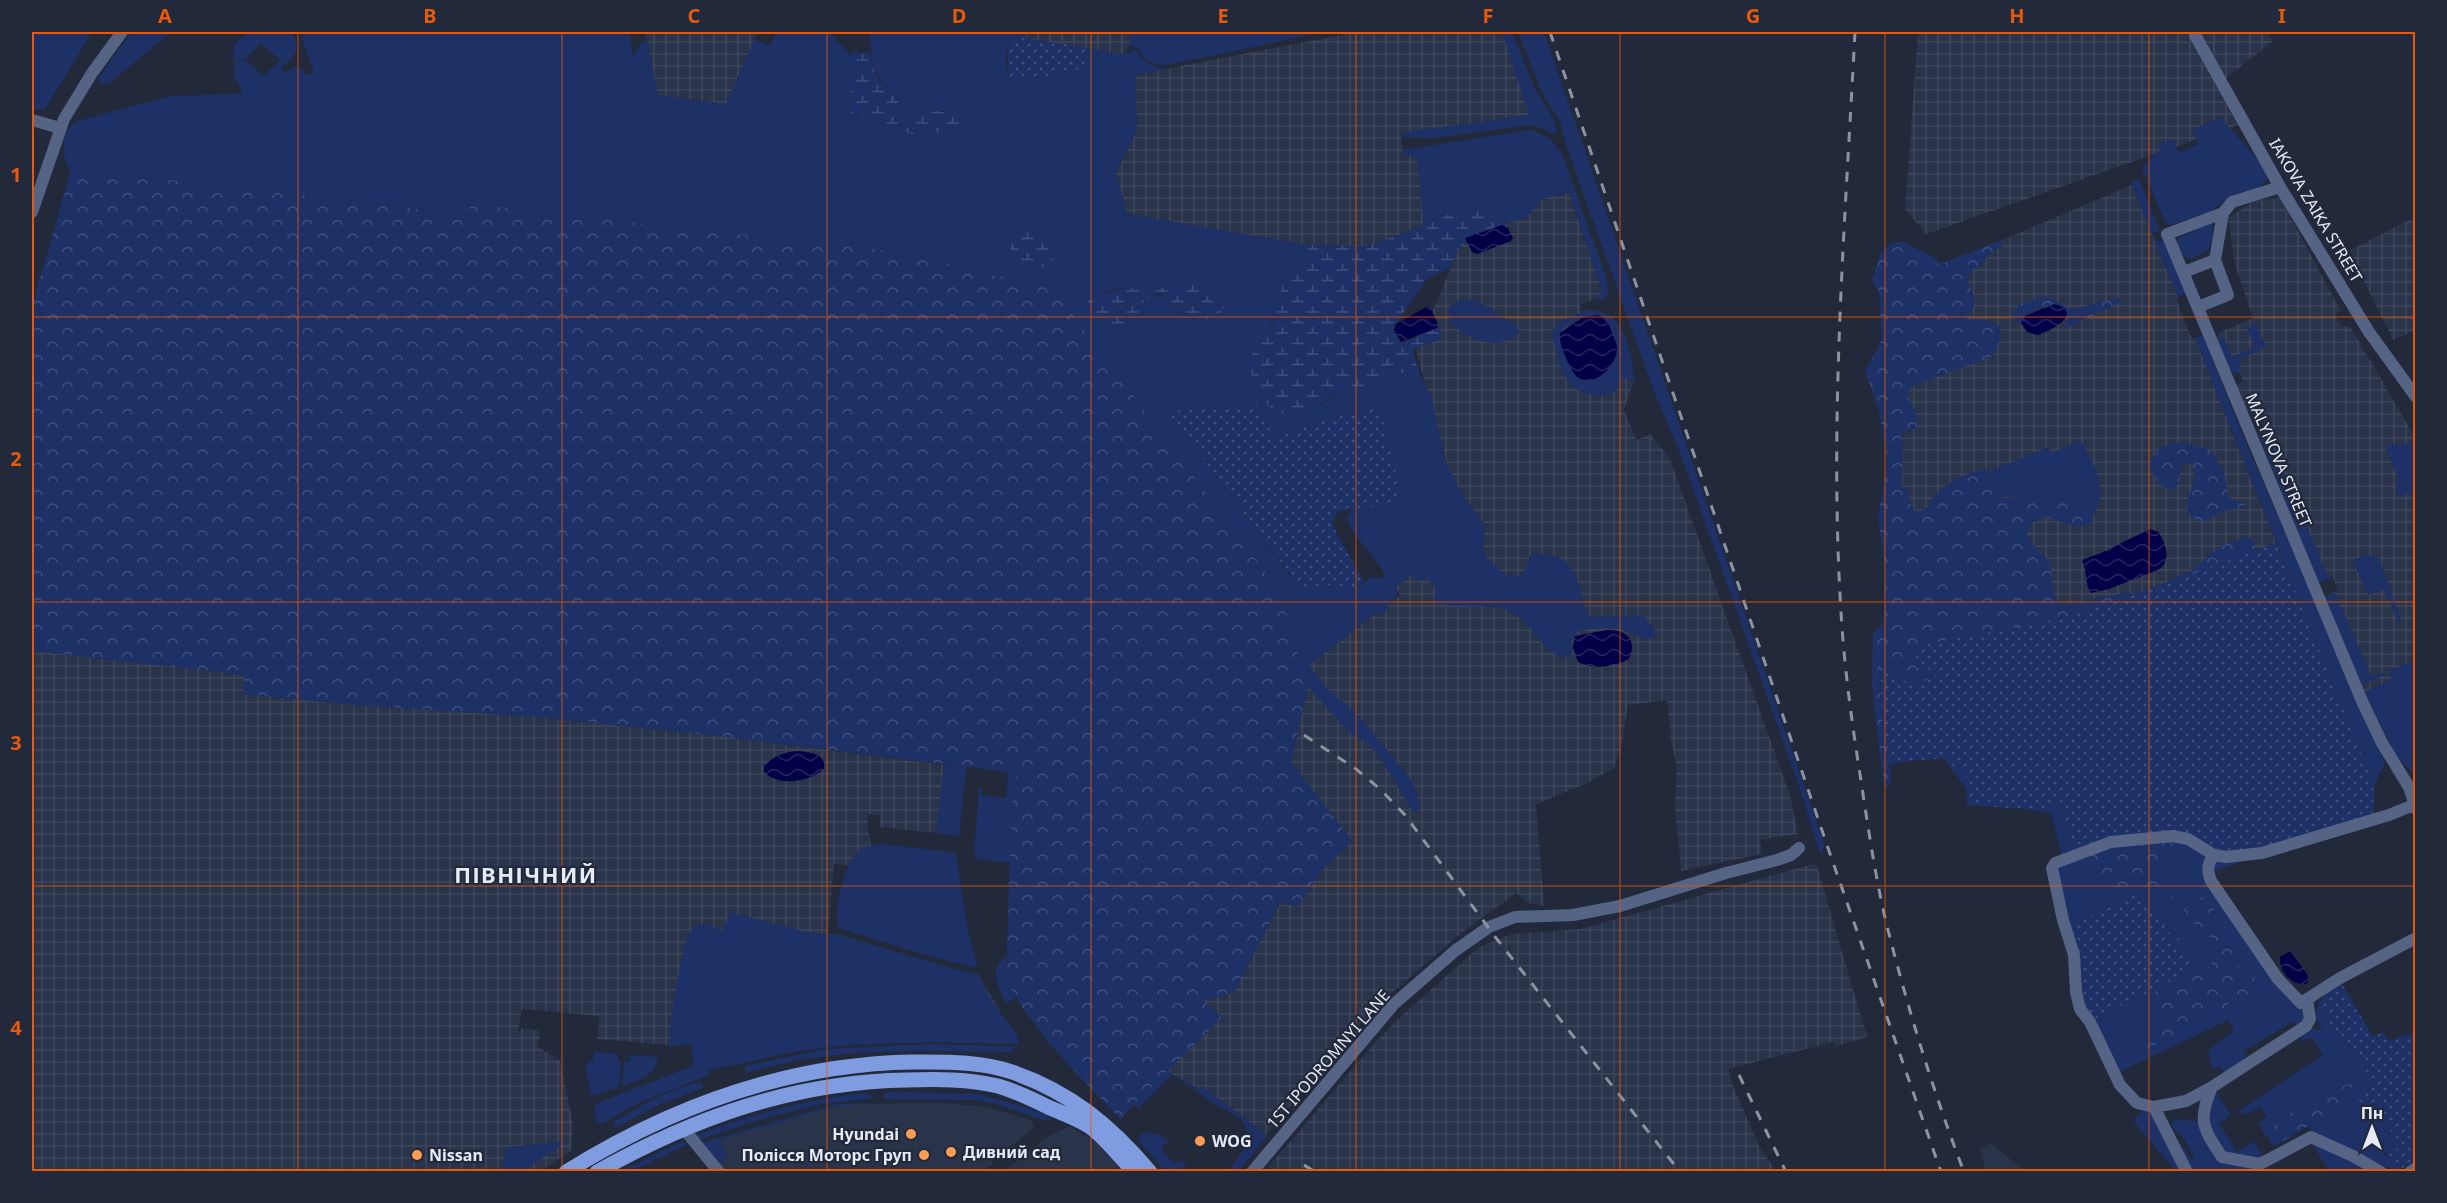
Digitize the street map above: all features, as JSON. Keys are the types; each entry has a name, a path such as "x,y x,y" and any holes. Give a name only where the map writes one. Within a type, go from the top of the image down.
{"main road":[{"path":"566,1172 652,1123 746,1088 842,1066 933,1062 1010,1071 1038,1082 1095,1116 1117,1134 1150,1172"},
{"path":"597,1172 656,1139 746,1106 833,1085 888,1080 957,1080 1000,1087 1075,1118 1099,1135 1134,1172"}],"street":[{"path":"32,213 60,128 80,91 122,32"},
{"name":"IAKOVA ZAIKA STREET","path":"2196,35 2280,187 2369,332 2415,397"},
{"path":"32,120 60,128"},
{"name":"MALYNOVA STREET","path":"2280,187 2232,202 2223,213 2167,234 2362,701 2382,743 2413,795 2415,806"},
{"path":"2198,307 2228,295 2215,260 2223,213"},
{"path":"2184,272 2215,260"},
{"path":"2401,773 2415,783"},
{"path":"2214,855 2208,864 2211,881 2278,978 2304,1001 2310,1019 2306,1026 2212,1087 2186,1101 2154,1107 2137,1103 2120,1085 2090,1022 2080,1009 2076,992 2074,955 2062,920 2051,873 2055,863 2111,842 2173,836 2188,839 2214,855 2226,857 2262,852 2415,806"},
{"name":"1ST IPODROMNYI LANE","path":"1252,1172 1394,1004 1456,950 1489,927 1515,917 1573,915 1620,906 1715,876 1777,860 1791,855 1799,848"},
{"path":"2304,1001 2340,978 2415,938"},
{"path":"2212,1087 2204,1114 2204,1129 2222,1156 2259,1168 2311,1137 2381,1172"},
{"path":"2154,1107 2187,1172"},
{"path":"683,1128 719,1172"},
{"path":"2410,1172 2415,1168"}],"shaded area":[{"path":"645,32 758,32 726,104 658,95"},
{"path":"1026,32 1131,32 1129,46 1124,53 1118,54 1026,38"},
{"path":"1356,32 1502,32 1518,75 1529,115 1401,134 1403,155 1417,156 1424,225 1365,246 1299,244 1127,214 1116,172 1137,130 1135,75"},
{"path":"1918,32 2268,32 2273,41 2220,83 2241,124 1926,234 1905,209"},
{"path":"2132,185 2178,297 2184,320 2191,337 2195,338 2276,543 2185,577 2058,619 1901,508 1908,276 1995,243"},
{"path":"1569,192 1602,290 1597,298 1580,305 1581,311 1592,310 1610,315 1623,332 1634,380 1624,410 1637,440 1650,434 1670,459 1790,795 1798,834 1760,840 1762,854 1681,871 1675,807 1677,768 1671,741 1667,700 1628,705 1621,748 1614,768 1585,784 1536,804 1544,906 1528,903 1516,893 1460,934 1371,1008 1371,1012 1266,1135 1202,1086 1199,1089 1167,1071 1222,1018 1203,1001 1234,992 1281,901 1295,907 1300,904 1322,870 1352,841 1291,762 1308,687 1303,669 1400,595 1396,587 1453,485 1416,350 1465,234 1526,218 1542,199"},
{"path":"2280,198 2341,311 2335,314 2341,327 2350,326 2415,437 2415,660 2389,671 2392,680 2364,692 2324,597 2338,590 2333,577 2318,583 2259,435 2267,431 2261,415 2247,411 2237,386 2243,381 2240,373 2231,370 2217,340 2218,333 2253,318 2236,268 2228,218 2256,200"},
{"path":"2415,217 2415,331 2393,340 2349,251"},
{"path":"32,651 246,675 244,694 344,704 535,717 718,736 944,765 936,833 880,827 880,815 868,814 867,824 871,846 865,847 855,855 850,865 834,864 828,934 839,935 957,970 978,974 1000,1011 731,1043 672,1045 672,1051 668,1045 597,1039 599,1016 522,1009 518,1031 521,1028 540,1031 538,1047 560,1061 573,1124 571,1151 540,1171 32,1172"},
{"path":"1816,863 1867,1037 1836,1046 1833,1042 1728,1069 1760,1148 1776,1171 1265,1171 1373,1045 1397,1020 1479,947 1512,934 1581,929"},
{"path":"946,1103 987,1107 1031,1120 1034,1128 992,1161 992,1165 983,1171 726,1171 702,1143 838,1104"},
{"path":"1070,1126 1099,1145 1120,1165 1111,1171 1003,1172 1049,1136"},
{"path":"1991,1143 2025,1171 1986,1171 1980,1149"}],"green space":[{"path":"32,32 92,32 45,109 32,110"},
{"path":"131,32 171,32 111,82 100,83 98,79"},
{"path":"248,32 292,32 296,45 295,53 280,68 284,73 300,67 306,75 314,72 300,32 629,32 633,57 640,44 647,40 658,95 726,104 754,40 771,46 776,32 831,32 852,62 853,74 849,102 851,113 877,124 912,134 944,111 928,110 904,126 898,124 898,100 873,69 869,32 1026,32 1026,38 1008,42 1006,65 1009,79 1037,78 1088,67 1089,48 1118,54 1130,53 1135,48 1141,58 1150,64 1171,68 1135,75 1137,130 1116,172 1127,214 1309,245 1304,268 1290,280 1269,328 1250,355 1253,379 1263,400 1320,406 1343,390 1365,388 1392,373 1410,373 1421,378 1431,395 1445,460 1463,496 1484,523 1483,549 1486,557 1506,575 1513,576 1521,575 1530,555 1541,554 1559,558 1573,570 1589,617 1643,615 1655,630 1655,637 1642,638 1612,628 1578,631 1571,640 1572,657 1562,657 1547,648 1520,618 1511,612 1495,607 1437,603 1434,600 1436,590 1428,578 1419,581 1412,575 1396,587 1398,594 1390,602 1385,613 1373,615 1309,666 1326,687 1360,717 1409,777 1416,790 1420,809 1413,812 1380,757 1367,743 1353,736 1308,687 1280,592 768,250 94,171 71,171 65,158 64,144 67,131 77,121 172,96 242,94 242,89 233,76 235,61 247,61 263,76 281,61 261,43 244,60 233,60 235,44","holes":["1126,287 1158,289 1223,302 1222,310 1219,315 1178,313 1164,297 1150,295 1139,308 1134,321 1087,303 1099,294","1258,405 1274,437 1319,421 1381,406 1386,440 1392,447 1400,502 1352,509 1347,518 1355,534 1377,561 1385,576 1383,579 1371,577 1353,588 1335,585 1305,586 1291,577 1167,411"]},
{"path":"1131,32 1324,32 1167,65 1149,61 1137,47 1129,46"},
{"path":"1502,32 1512,32 1535,89 1553,118 1557,133 1553,134 1529,125 1434,138 1401,137 1405,132 1529,115"},
{"path":"1518,32 1544,32 1821,835 1824,844 1822,853 1820,853 1797,780 1682,458 1653,389 1566,145 1560,121 1542,93"},
{"path":"1026,38 1089,48 1088,67 1037,78 1009,79 1007,45 1013,39"},
{"path":"853,52 870,53 875,74 898,100 898,124 901,126 908,124 919,107 922,107 958,116 960,126 957,130 948,132 912,134 876,124 851,113 849,107 853,70 849,56"},
{"path":"2221,118 2265,168 2268,178 2259,188 2234,194 2208,213 2169,225 2165,221 2145,174 2141,171 2152,156 2161,152 2158,145 2172,139 2179,153 2199,144 2193,129"},
{"path":"1529,130 1549,139 1563,156 1607,280 1608,295 1601,301 1597,298 1602,290 1569,192 1542,199 1526,218 1509,223 1482,212 1470,210 1424,225 1417,156 1403,155 1403,150"},
{"path":"71,171 94,171 467,215 470,207 488,206 922,253 936,256 961,271 1050,284 1280,592 1308,687 1291,762 1352,841 1322,870 1300,904 1295,907 1281,901 1234,992 1203,1001 1222,1017 1120,1119 1044,1036 1006,980 1011,818 1017,773 718,736 535,717 344,704 243,694 245,675 32,651 32,306"},
{"path":"2139,179 2160,231 2151,233 2131,183"},
{"path":"1470,210 1497,217 1506,223 1508,228 1506,225 1465,240 1466,243 1458,249 1450,268 1427,279 1394,327 1403,343 1436,328 1438,324 1442,336 1440,340 1414,348 1413,352 1421,378 1410,373 1392,373 1365,388 1343,390 1306,413 1284,414 1272,409 1263,400 1248,366 1251,355 1274,322 1283,284 1302,270 1309,245 1365,246 1378,243 1452,213"},
{"path":"2209,224 2212,225 2213,236 2208,250 2192,259 2182,254 2178,249 2178,238"},
{"path":"1032,228 1051,238 1056,253 1053,260 1046,266 1020,267 1011,257 1011,244 1025,229"},
{"path":"2154,240 2164,242 2167,246 2186,293 2178,297"},
{"path":"1999,241 2002,242 2002,247 1992,252 1970,272 1967,278 1974,296 1973,309 1968,317 1970,320 1983,319 1999,326 2001,338 1999,345 1992,356 1911,387 1907,396 1917,420 1915,429 1903,430 1901,486 1908,489 1911,507 1916,512 1927,507 1936,494 1949,483 1968,474 1987,469 1994,490 2003,497 2039,495 2053,498 2092,514 2093,521 2082,526 2069,525 2044,517 2030,524 2029,540 2050,562 2055,599 2067,604 2129,592 2136,597 2124,607 1913,647 1917,670 1935,669 1938,672 1924,681 1907,683 1887,668 1879,670 1891,781 1887,787 1884,786 1872,686 1873,633 1883,624 1884,619 1885,567 1878,516 1887,457 1879,411 1865,371 1882,340 1879,292 1872,280 1882,250 1892,243 1903,242 1937,259 1939,265"},
{"path":"1179,282 1204,285 1215,291 1223,302 1221,312 1208,319 1191,318 1177,311 1162,295 1150,295 1144,301 1133,322 1119,331 1106,327 1100,322 1087,303 1091,297 1099,293 1113,292 1126,287 1158,289"},
{"path":"2043,296 2074,309 2117,298 2123,301 2064,329 2067,321 2065,313 2048,305 2025,316 2021,323 2015,322 2011,317 2019,305"},
{"path":"1467,299 1493,310 1517,327 1519,332 1506,341 1490,343 1461,332 1452,322 1448,312 1452,304"},
{"path":"1592,310 1603,313 1619,327 1631,358 1634,380 1622,378 1617,390 1612,394 1593,395 1571,385 1558,360 1554,345 1552,331 1556,327 1576,314","holes":["1583,317 1614,362 1602,376 1576,376 1560,340 1562,330"]},
{"path":"2256,324 2266,347 2240,359 2240,372 2233,373 2228,367 2217,340 2224,338 2232,357 2255,347 2247,328"},
{"path":"2203,335 2240,429 2385,763 2374,786 2373,814 2204,875 2301,1008 2305,1021 2298,1028 2294,1021 2244,1051 2246,1060 2225,1074 2219,1066 2213,1069 2208,1053 2211,1048 2234,1031 2228,1020 2115,1074 2093,1021 2074,954 2058,869 2062,855 2051,814 1971,796 1941,754 1885,766 1919,657 2365,765 2195,338"},
{"path":"1258,405 1274,437 1319,421 1360,412 1365,407 1381,406 1386,440 1392,447 1400,503 1339,511 1332,521 1364,582 1353,588 1335,585 1305,586 1296,582 1167,411"},
{"path":"2267,432 2328,576 2333,577 2318,583 2259,435"},
{"path":"2080,441 2091,459 2099,481 2100,497 2093,517 2092,514 2043,495 2005,497 1995,490 1989,472 2048,447 2051,453"},
{"path":"2180,442 2204,448 2213,453 2224,473 2229,498 2245,504 2245,507 2225,511 2201,522 2189,514 2187,504 2194,478 2192,464 2182,465 2179,482 2176,488 2171,489 2162,486 2149,464 2161,447"},
{"path":"2410,442 2415,448 2415,491 2400,497 2395,483 2399,480 2386,450 2391,443 2399,446"},
{"path":"2246,537 2253,539 2257,555 2164,585 2191,571 2219,547"},
{"path":"2276,543 2374,786 2373,818 2276,846 2243,851 2223,851 2181,832 2075,851 2060,805 2040,810 1967,805 1965,768 1953,769 1951,758 1889,762 1882,713 1880,663 1885,663 1898,679 1909,682 1925,681 1938,672 1935,669 1917,670 1913,647 2058,619 2185,577"},
{"path":"2368,554 2379,558 2401,620 2399,624 2384,589 2368,595 2353,560"},
{"path":"2335,593 2372,677 2383,673 2385,675 2361,685 2324,597"},
{"path":"2415,660 2415,775 2397,757 2364,692 2392,680 2389,671"},
{"path":"944,765 966,767 959,836 936,833"},
{"path":"1008,772 1017,773 1011,818 1010,863 978,859 974,854 979,787 982,788 982,795 1006,798"},
{"path":"2161,841 2185,843 2186,845 2173,857 2143,872 2145,879 2165,881 2192,908 2197,906 2201,897 2208,896 2237,965 2254,976 2257,985 2252,997 2238,995 2230,998 2228,1008 2212,1013 2171,1038 2142,1051 2139,1045 2157,1038 2164,1029 2156,1018 2162,1006 2151,1001 2151,995 2180,978 2212,966 2212,958 2222,953 2208,934 2187,919 2183,908 2174,902 2164,886 2159,885 2144,891 2142,899 2190,947 2188,952 2172,944 2133,896 2105,893 2096,881 2089,865 2090,856 2094,853 2099,850"},
{"path":"878,844 956,854 976,968 918,953 839,928 837,910 841,887 849,864 860,850"},
{"path":"2140,893 2194,967 2147,994 2101,1014 2093,1021 2082,998 2069,925"},
{"path":"731,911 814,934 839,935 957,970 978,974 993,1003 1017,1035 1019,1044 932,1042 846,1045 799,1051 709,1070 709,1075 640,1102 603,1123 597,1122 594,1111 597,1103 693,1066 692,1044 672,1045 672,1051 670,1044 674,995 682,959 688,936 693,928 707,924 722,931"},
{"path":"1006,957 1006,980 1015,998 1006,1003 996,978 996,972 1000,961"},
{"path":"2341,982 2373,1037 2383,1032 2389,1041 2415,1032 2415,1162 2396,1171 2386,1153 2399,1148 2378,1104 2363,1107 2359,1098 2375,1084 2351,1047 2345,1049 2318,1004 2329,990"},
{"path":"2318,1004 2345,1049 2351,1047 2376,1085 2368,1088 2368,1084 2360,1080 2322,1096 2267,1137 2269,1141 2258,1124 2267,1117 2260,1107 2248,1114 2237,1112 2323,1055 2311,1037 2303,1042 2299,1035 2311,1028 2318,1030 2322,1028 2316,1018"},
{"path":"932,1044 1018,1047 1008,1052 852,1053 798,1060 745,1073 745,1066 825,1049"},
{"path":"594,1052 618,1054 618,1061 621,1061 619,1087 591,1096 585,1064 593,1061"},
{"path":"630,1055 658,1057 650,1073 622,1086 624,1062 629,1062"},
{"path":"1167,1071 1199,1089 1202,1086 1267,1136 1239,1171 1229,1171 1243,1149 1247,1134 1246,1127 1237,1117 1212,1103 1172,1075 1139,1108 1135,1105"},
{"path":"2360,1080 2368,1084 2368,1088 2355,1103 2287,1139 2273,1145 2269,1141 2268,1131 2287,1115 2323,1095"},
{"path":"702,1083 703,1088 661,1104 615,1128 613,1122 644,1104 680,1088"},
{"path":"2215,1091 2231,1115 2219,1124 2237,1152 2254,1141 2264,1158 2258,1160 2225,1154 2206,1129 2211,1099"},
{"path":"887,1092 978,1094 1028,1108 1051,1119 1044,1120 996,1104 976,1100 884,1099 884,1094"},
{"path":"867,1093 873,1099 829,1103 807,1108 700,1140 696,1135 780,1108"},
{"path":"2359,1098 2363,1107 2377,1103 2400,1148 2386,1154 2396,1171 2324,1139 2309,1127 2349,1108"},
{"path":"872,1103 838,1106 720,1140 727,1156 722,1163 719,1163 702,1143 838,1104"},
{"path":"2144,1110 2152,1112 2183,1171 2176,1171 2134,1122"},
{"path":"2178,1119 2198,1122 2207,1138 2255,1171 2190,1171 2180,1145 2191,1160 2195,1158 2182,1136 2172,1127 2172,1122"},
{"path":"1144,1132 1159,1135 1167,1140 1167,1143 1161,1146 1164,1149 1162,1151 1173,1162 1188,1162 1178,1171 1165,1171 1138,1140"},
{"path":"567,1141 523,1171 502,1171 507,1147"},
{"path":"682,1141 688,1144 632,1171 621,1171"},
{"path":"2315,1143 2364,1167 2363,1170 2324,1171 2328,1169 2312,1144"}],"water":[{"path":"1502,225 1508,228 1513,238 1511,241 1477,254 1472,252 1465,238"},
{"path":"2054,304 2067,312 2066,317 2057,326 2037,335 2027,332 2021,323 2025,316"},
{"path":"1428,306 1438,324 1437,328 1401,342 1394,330 1396,324"},
{"path":"1598,315 1610,327 1617,346 1617,353 1604,373 1597,378 1583,380 1576,376 1569,364 1561,345 1560,333 1583,317"},
{"path":"2150,529 2159,532 2165,546 2166,560 2160,569 2109,589 2091,593 2082,561"},
{"path":"1607,630 1620,632 1628,637 1632,646 1629,659 1604,666 1590,666 1578,662 1573,647 1575,636"},
{"path":"798,751 813,753 820,757 823,760 824,769 810,777 794,781 778,780 764,772 764,767 775,757"},
{"path":"2290,951 2307,974 2306,984 2295,983 2284,972 2280,957"}],"railway":[{"path":"1550,32 1941,1172"},
{"path":"1855,32 1843,249 1838,395 1838,540 1844,651 1868,826 1886,922 1921,1048 1964,1172"},
{"path":"1304,735 1356,769 1380,789 1405,815 1496,938 1680,1172"},
{"path":"1739,1075 1786,1172"},
{"path":"1304,1165 1315,1172"}],"place":[{"name":"Hyundai","path":"911,1134"},
{"name":"WOG","path":"1200,1141"},
{"name":"Дивний сад","path":"951,1152"},
{"name":"Nissan","path":"417,1155"},
{"name":"Полісся Моторс Груп","path":"924,1155"}],"district":[{"name":"ПІВНІЧНИЙ","path":"526,874"}]}
